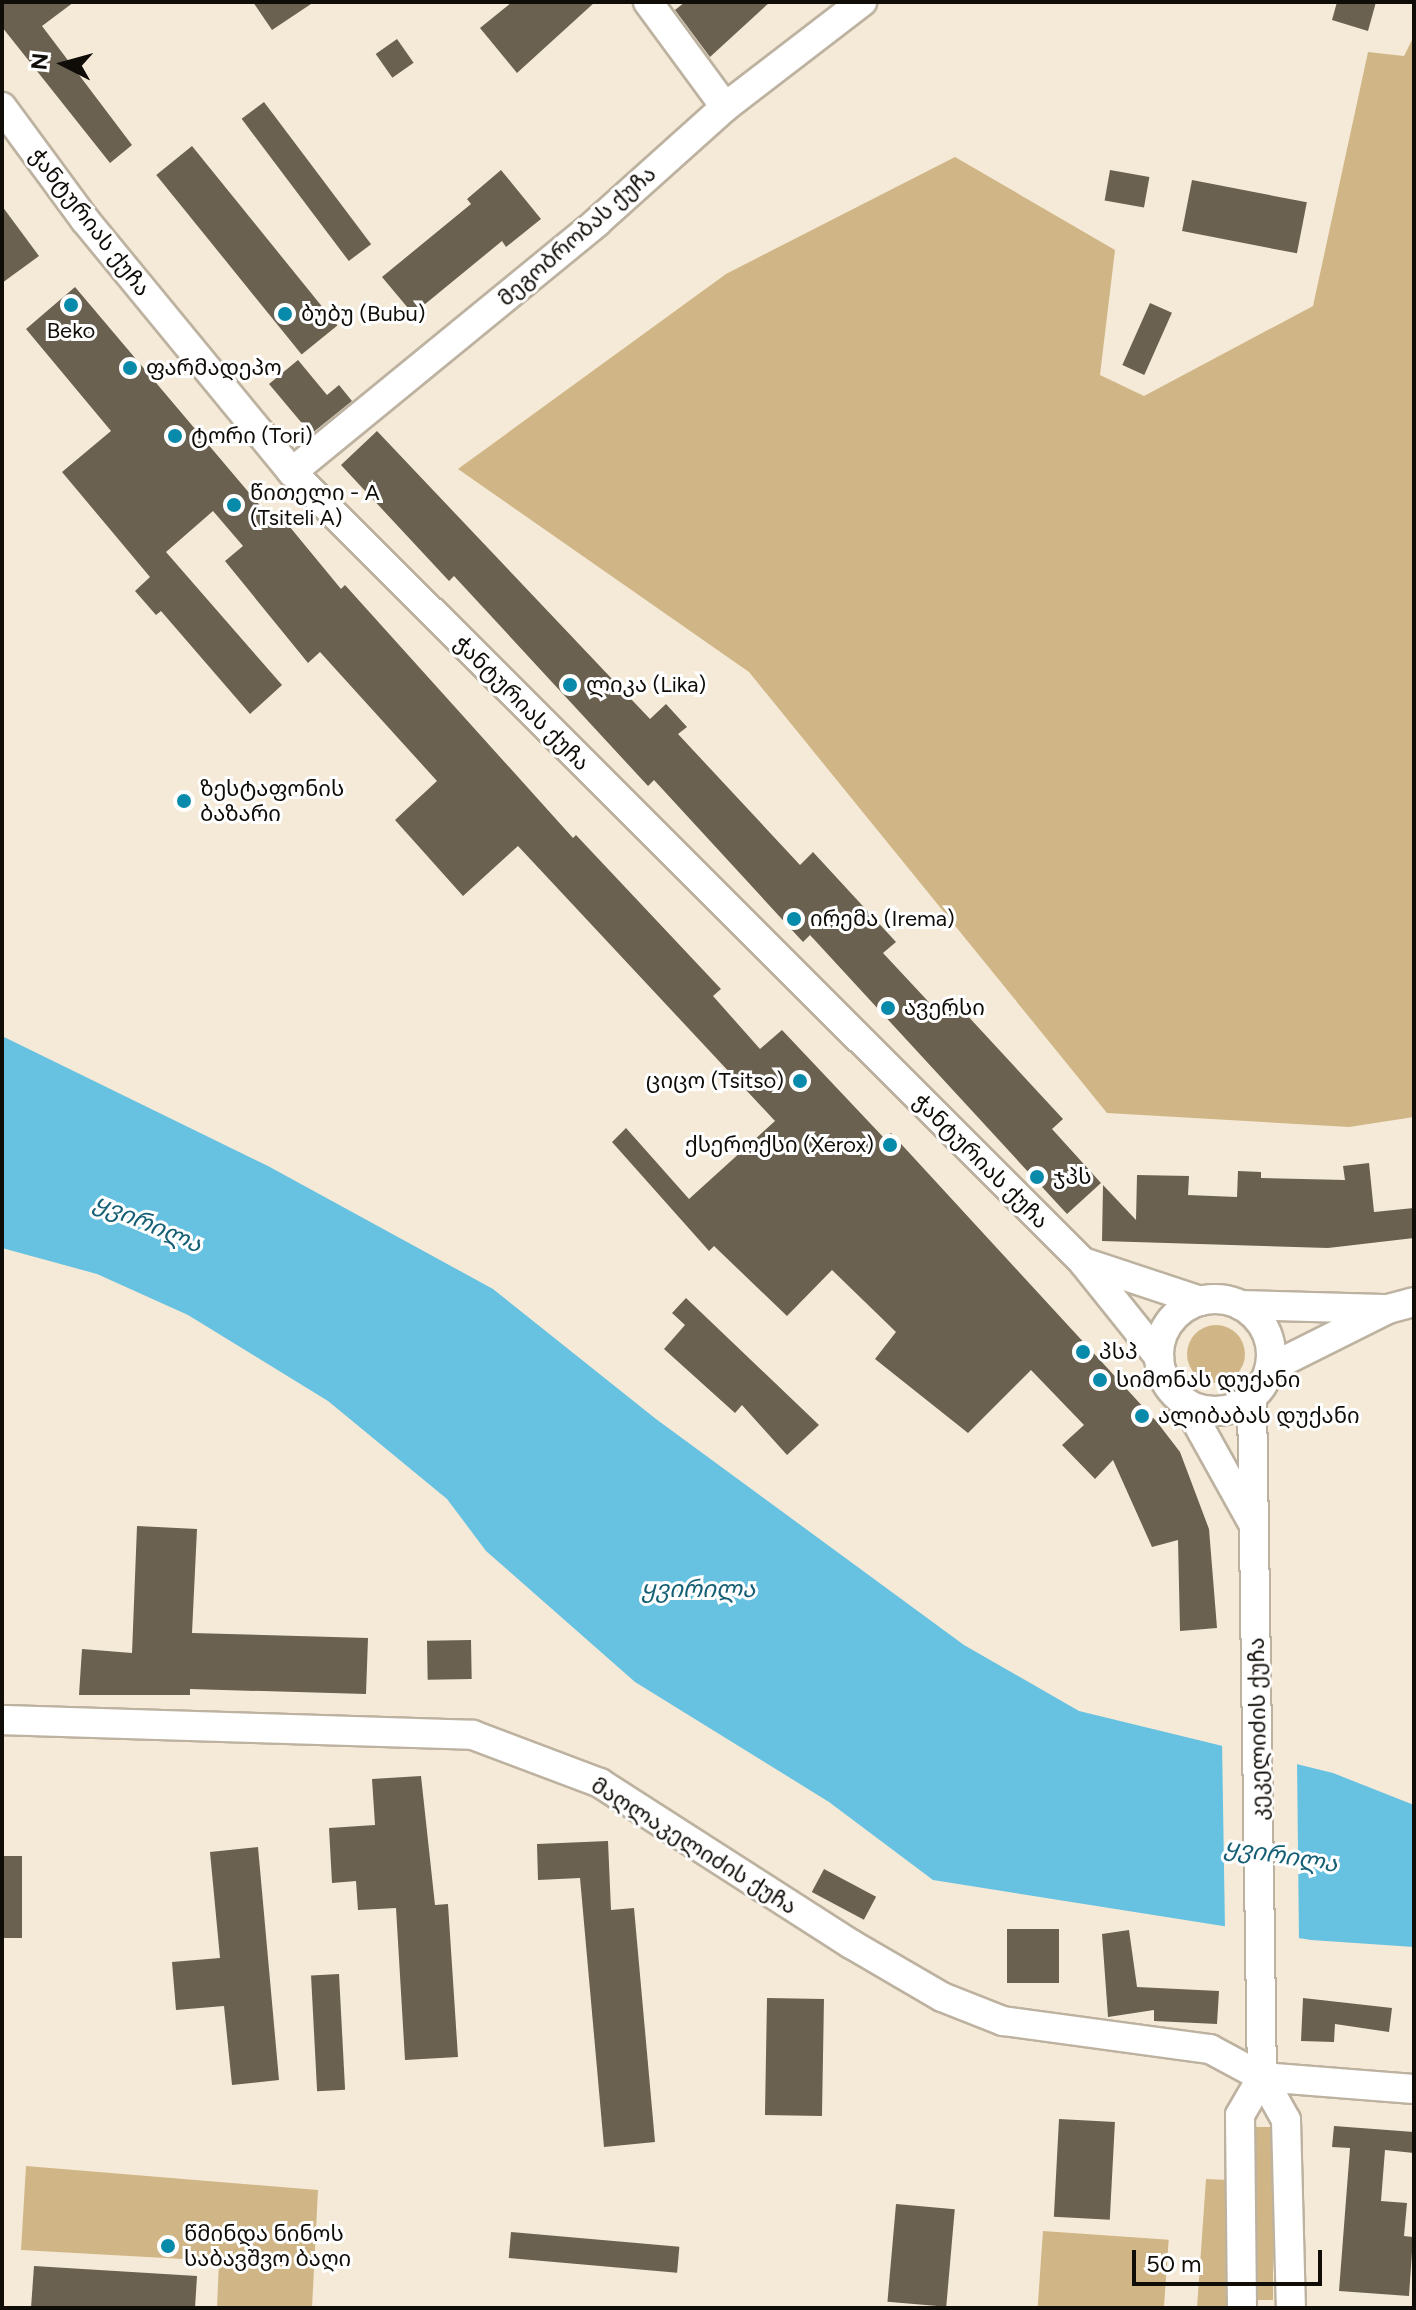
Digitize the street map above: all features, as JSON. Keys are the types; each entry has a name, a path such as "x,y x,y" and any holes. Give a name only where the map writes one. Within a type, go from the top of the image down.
{"street":[{"path":"648,2 725,107"},
{"name":"მეგობრობას ქუჩა","path":"292,472 597,222 725,107 862,2"},
{"name":"ჭანტურიას ქუჩა","path":"2,107 72,203 292,472 1083,1262 1159,1357"},
{"name":"ჭანტურიას ქუჩა","path":"1083,1262 1201,1301"},
{"path":"1201,1301 1240,1305 1401,1305 1270,1368 1252,1398 1213,1412 1186,1403 1167,1384 1159,1357 1175,1316 1201,1301"},
{"path":"1240,1305 1257,1318 1268,1336 1270,1368"},
{"name":"კეკელიძის ქუჩა","path":"1252,1398 1262,2077 1286,2120 1291,2308"},
{"name":"კეკელიძის ქუჩა","path":"1186,1403 1254,1524"},
{"name":"მაღლაკელიძის ქუჩა","path":"2,1720 473,1735 600,1783 789,1907 942,1997 1003,2021 1210,2049 1262,2077"},
{"path":"1242,2308 1240,2115 1262,2077 1414,2089"}],"shaded area":[{"path":"1414,36 1414,1117 1349,1127 1107,1113 749,672 458,469 726,274 955,157 1115,250 1100,375 1144,396 1313,306 1368,52 1404,56"},
{"path":"1216,1325 1237,1333 1245,1354 1237,1375 1216,1383 1195,1375 1187,1354 1195,1333"},
{"path":"1251,2127 1273,2127 1273,2300 1251,2300"},
{"name":"წმინდა ნინოს საბავშვო ბაღი","path":"26,2166 318,2190 312,2308 217,2308 219,2261 21,2250"},
{"path":"1206,2179 1230,2180 1230,2308 1197,2308"},
{"path":"1043,2231 1169,2240 1164,2308 1038,2308"}],"water":[{"name":"ყვირილა","path":"2,1036 268,1166 493,1289 656,1419 964,1645 1079,1711 1333,1773 1414,1805 1414,1947 1311,1940 933,1880 829,1802 635,1682 486,1551 447,1499 328,1401 188,1315 97,1274 2,1248"}],"pier":[{"path":"1222,1741 1297,1760 1299,1942 1225,1930"}],"building":[{"path":"2,2 74,2 42,26 132,145 110,163 2,27"},
{"path":"253,2 314,2 272,30"},
{"path":"512,2 595,2 517,73 480,28"},
{"path":"685,2 770,2 710,57 675,10"},
{"path":"1337,2 1376,2 1368,31 1332,20"},
{"path":"397,39 414,63 392,78 376,54"},
{"path":"264,102 371,244 349,261 242,119"},
{"path":"192,146 337,326 302,354 156,175"},
{"path":"501,170 541,219 506,247 502,241 413,314 382,277 471,204 467,199"},
{"path":"1110,170 1149,177 1144,207 1105,201"},
{"path":"1192,180 1307,202 1297,253 1182,231"},
{"path":"2,206 39,256 2,283"},
{"path":"75,287 273,521 280,515 341,589 345,585 573,838 576,835 721,989 713,996 760,1049 782,1030 885,1139 891,1133 1157,1422 1180,1452 1209,1529 1217,1628 1180,1631 1178,1540 1152,1547 1113,1460 1095,1479 1062,1445 1084,1425 1031,1370 968,1433 875,1359 896,1332 832,1270 787,1316 714,1246 709,1251 612,1142 626,1128 689,1199 775,1121 518,846 463,896 395,820 437,781 320,652 308,663 225,561 243,546 213,511 166,552 282,685 250,714 161,611 156,615 135,591 150,577 62,472 111,431 26,329"},
{"path":"1150,303 1172,313 1144,375 1122,365"},
{"path":"298,360 327,395 339,385 352,401 311,434 269,384"},
{"path":"377,431 650,719 666,704 687,727 678,734 800,865 813,852 896,942 883,953 939,1013 953,1000 1063,1119 1052,1129 1101,1183 1067,1214 810,935 803,942 654,780 648,786 454,576 449,581 341,465"},
{"path":"1369,1163 1374,1212 1414,1208 1414,1238 1328,1248 1102,1241 1103,1185 1136,1220 1137,1175 1189,1176 1188,1195 1237,1197 1238,1171 1261,1172 1261,1178 1345,1180 1343,1166"},
{"path":"686,1298 819,1425 787,1455 742,1405 735,1413 664,1349 685,1325 672,1313"},
{"path":"137,1526 197,1529 192,1633 368,1638 366,1694 190,1689 190,1695 79,1695 82,1649 132,1653"},
{"path":"471,1640 472,1679 428,1680 427,1641"},
{"path":"421,1776 435,1905 448,1904 458,2057 405,2060 396,1908 358,1910 356,1881 332,1883 329,1828 375,1825 372,1779"},
{"path":"608,1841 611,1910 634,1908 655,2142 604,2147 580,1878 538,1880 537,1844"},
{"path":"258,1847 279,2080 232,2085 224,2006 176,2010 172,1962 220,1958 210,1852"},
{"path":"2,1856 22,1856 22,1938 2,1938"},
{"path":"824,1869 876,1897 864,1920 812,1892"},
{"path":"1007,1929 1059,1929 1059,1983 1007,1983"},
{"path":"1129,1930 1137,1987 1219,1991 1217,2024 1154,2021 1154,2010 1108,2017 1102,1934"},
{"path":"339,1974 345,2090 317,2091 311,1975"},
{"path":"767,1998 824,1999 822,2116 765,2115"},
{"path":"1303,1998 1392,2008 1389,2032 1335,2024 1334,2042 1301,2041"},
{"path":"1059,2119 1115,2122 1110,2220 1054,2217"},
{"path":"1334,2126 1414,2132 1414,2153 1385,2150 1381,2201 1407,2203 1404,2236 1413,2237 1409,2296 1339,2291 1350,2148 1332,2147"},
{"path":"896,2204 955,2209 946,2307 887,2302"},
{"path":"511,2232 679,2247 677,2273 509,2258"},
{"path":"34,2266 197,2276 195,2308 31,2308"}],"place":[{"name":"Beko","path":"71,305"},
{"name":"ბუბუ (Bubu)","path":"285,314"},
{"name":"ფარმადეპო","path":"130,368"},
{"name":"ტორი (Tori)","path":"175,436"},
{"name":"წითელი - A (Tsiteli A)","path":"234,505"},
{"name":"ლიკა (Lika)","path":"570,685"},
{"name":"ზესტაფონის ბაზარი","path":"184,801"},
{"name":"ირემა (Irema)","path":"794,919"},
{"name":"ავერსი","path":"888,1008"},
{"name":"ციცო (Tsitso)","path":"800,1081"},
{"name":"ქსეროქსი (Xerox)","path":"890,1145"},
{"name":"ჯპს","path":"1037,1177"},
{"name":"პსპ","path":"1083,1352"},
{"name":"სიმონას დუქანი","path":"1100,1380"},
{"name":"ალიბაბას დუქანი","path":"1142,1416"},
{"name":"წმინდა ნინოს საბავშვო ბაღი","path":"168,2246"}]}
